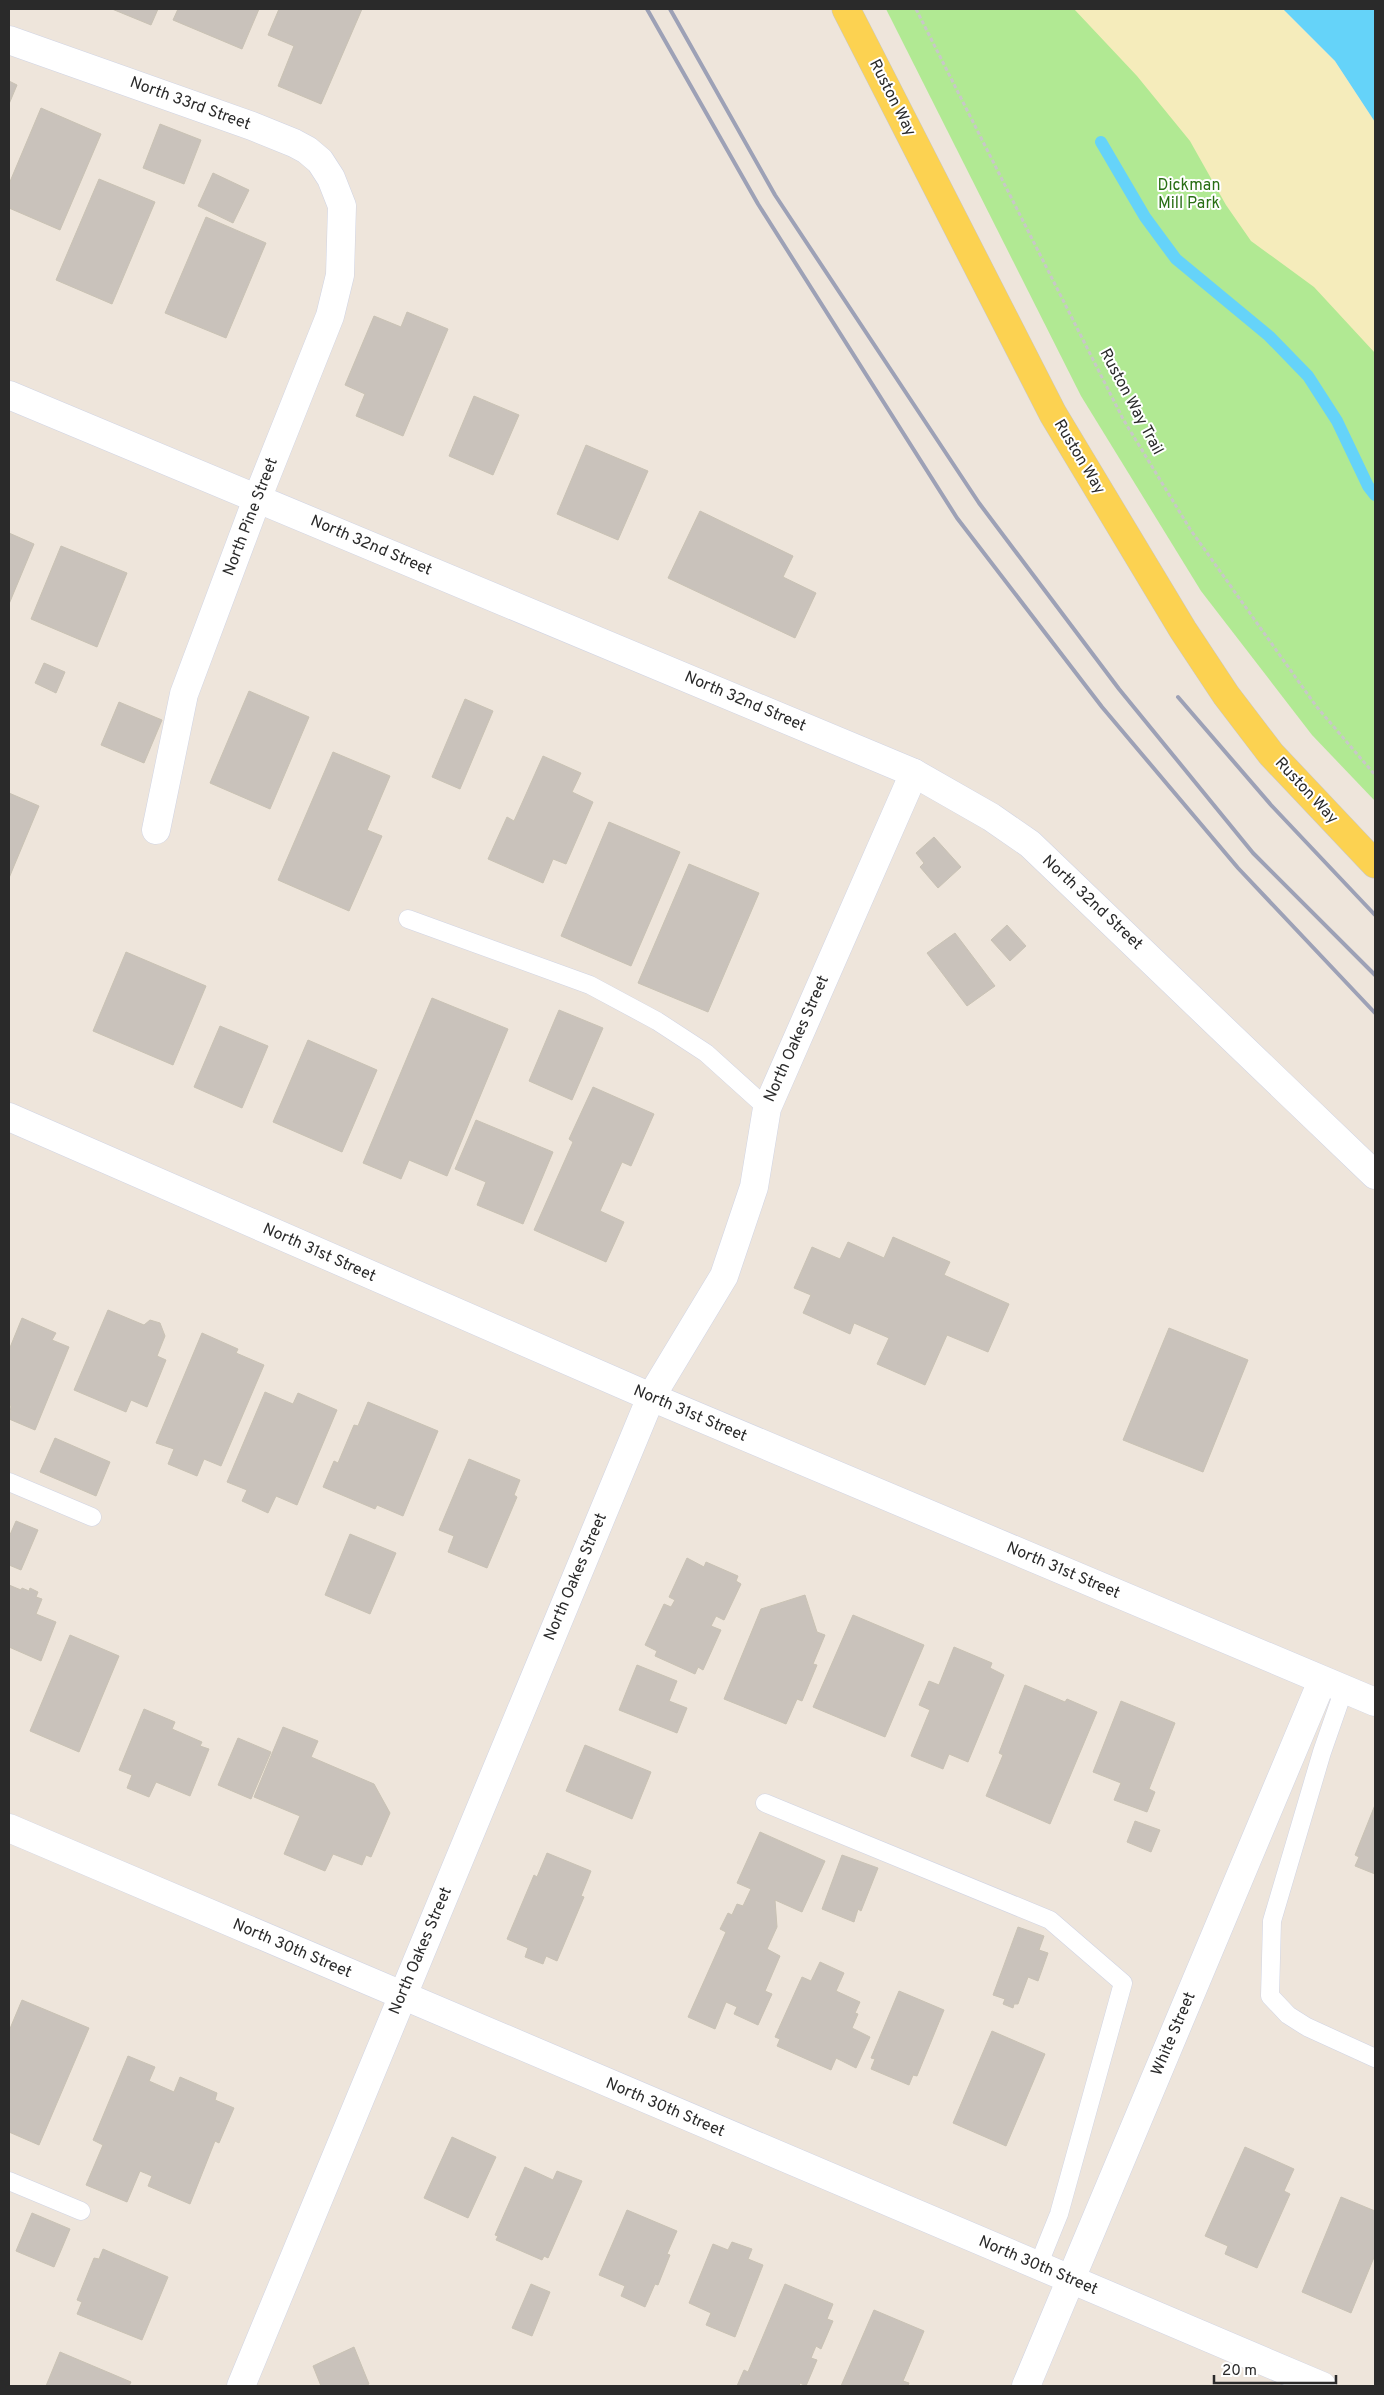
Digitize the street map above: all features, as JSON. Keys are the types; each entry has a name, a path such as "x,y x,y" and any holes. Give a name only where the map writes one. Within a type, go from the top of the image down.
{"main road":[{"name":"Ruston Way","path":"846,9 1053,414 1182,630 1226,695 1271,754 1375,864"}],"street":[{"name":"North 33rd Street","path":"9,40 252,126 294,143 307,150 320,162 331,178 342,206"},
{"name":"North Pine Street","path":"156,830 184,694 257,499 330,316 337,292 342,255 342,206"},
{"name":"North 32nd Street","path":"9,395 914,773 991,817 1030,844 1375,1175"},
{"name":"North Oakes Street","path":"241,2386 651,1397 724,1276 754,1187 767,1108 914,773"},
{"name":"North 31st Street","path":"9,1117 651,1397 1375,1702"},
{"name":"White Street","path":"1026,2386 1070,2281 1333,1685"},
{"name":"North 30th Street","path":"9,1828 1070,2281 1322,2386"}],"lane":[{"path":"408,919 590,985 657,1021 706,1053 767,1108"},
{"path":"9,1482 92,1517"},
{"path":"1333,1685 1322,1752 1272,1921 1270,1996 1288,2015 1307,2027 1375,2058"},
{"path":"765,1803 1050,1920 1123,1983 1059,2214 1038,2266"},
{"path":"9,2181 81,2211"}],"path":[{"name":"Ruston Way Trail","path":"916,9 1134,436 1190,529 1316,706 1375,775"}],"green space":[{"name":"Dickman Mill Park","path":"886,9 1283,9 1375,122 1375,801 1312,735 1201,591 1081,396"}],"sand":[{"path":"1074,9 1283,9 1335,61 1375,122 1375,353 1314,287 1251,241 1226,205 1190,141 1137,76"}],"water":[{"path":"1283,9 1375,9 1375,122 1335,61"}],"building":[{"path":"112,9 158,9 151,25"},
{"path":"178,9 259,9 242,49 173,20"},
{"path":"279,9 362,9 321,104 278,86 294,46 268,35"},
{"path":"9,81 17,85 9,104"},
{"path":"41,108 101,134 60,230 9,208 9,184"},
{"path":"160,124 201,140 184,184 143,168"},
{"path":"213,173 249,190 233,223 198,206"},
{"path":"99,179 155,202 112,304 56,280"},
{"path":"206,217 266,243 226,338 165,313"},
{"path":"407,312 448,329 403,436 356,416 365,394 345,385 374,316 401,327"},
{"path":"474,396 519,415 493,475 449,456"},
{"path":"586,445 648,471 618,540 557,514"},
{"path":"700,511 793,556 783,577 816,593 795,638 668,578"},
{"path":"9,533 34,544 9,604"},
{"path":"61,546 127,573 97,647 31,619"},
{"path":"44,663 65,672 56,693 35,683"},
{"path":"249,691 309,717 270,809 210,783"},
{"path":"465,699 493,711 460,789 432,777"},
{"path":"119,702 162,720 144,763 101,745"},
{"path":"333,752 390,776 367,830 382,836 349,911 278,880"},
{"path":"543,756 581,773 572,792 593,802 566,864 553,859 543,883 488,859 507,817 514,821"},
{"path":"9,793 39,806 9,878"},
{"path":"609,822 680,852 631,966 561,936"},
{"path":"934,837 961,867 938,888 920,867 924,863 916,853"},
{"path":"689,864 759,893 708,1012 638,983"},
{"path":"1007,925 1026,946 1010,961 991,940"},
{"path":"955,933 995,986 967,1006 927,953"},
{"path":"126,952 206,986 173,1065 93,1031"},
{"path":"432,998 508,1029 447,1176 409,1160 401,1179 363,1163"},
{"path":"559,1010 603,1028 572,1100 529,1081"},
{"path":"220,1026 268,1046 242,1108 194,1087"},
{"path":"308,1040 377,1070 342,1152 273,1122"},
{"path":"593,1087 654,1114 631,1166 622,1162 600,1211 624,1222 606,1262 534,1230 573,1142 569,1139"},
{"path":"476,1120 553,1152 523,1224 477,1205 486,1182 455,1169"},
{"path":"893,1237 950,1262 944,1275 1009,1304 988,1352 947,1335 925,1385 877,1364 889,1338 854,1323 850,1334 803,1313 811,1295 794,1288 812,1247 840,1259 848,1242 884,1258"},
{"path":"108,1310 144,1325 150,1320 160,1323 165,1336 157,1356 166,1360 147,1407 131,1400 126,1412 74,1390"},
{"path":"22,1318 56,1333 52,1340 69,1347 35,1430 9,1419 11,1406 9,1405 9,1350"},
{"path":"1169,1328 1248,1360 1203,1472 1123,1440"},
{"path":"202,1333 238,1349 236,1353 264,1365 221,1466 204,1459 197,1476 168,1464 174,1449 156,1443"},
{"path":"265,1392 293,1404 298,1393 337,1410 297,1505 276,1496 268,1513 242,1501 247,1490 227,1482"},
{"path":"368,1402 438,1431 403,1516 377,1505 375,1509 323,1487 334,1461 338,1463 354,1425 358,1426"},
{"path":"55,1438 110,1462 96,1496 40,1472"},
{"path":"469,1459 520,1480 514,1495 517,1497 487,1568 448,1552 454,1536 439,1530"},
{"path":"16,1521 38,1530 21,1570 9,1565 9,1537"},
{"path":"350,1534 396,1553 370,1614 325,1595"},
{"path":"687,1558 704,1567 706,1562 738,1576 736,1581 741,1584 724,1620 716,1616 711,1626 721,1630 703,1670 698,1667 695,1674 655,1656 657,1651 645,1645 664,1604 671,1607 675,1600 669,1597"},
{"path":"9,1585 21,1590 22,1588 29,1591 30,1588 38,1592 36,1597 42,1599 36,1614 56,1622 41,1661 9,1647"},
{"path":"805,1595 817,1632 825,1635 813,1664 817,1665 802,1701 797,1699 786,1724 724,1699 761,1609"},
{"path":"853,1615 924,1645 885,1737 813,1707"},
{"path":"70,1635 119,1656 79,1752 30,1731"},
{"path":"954,1647 992,1663 990,1668 1004,1675 968,1762 949,1754 943,1769 911,1756 930,1710 919,1705 929,1681 939,1685"},
{"path":"637,1665 677,1681 669,1701 687,1708 677,1733 619,1710"},
{"path":"1025,1685 1065,1702 1067,1699 1097,1712 1050,1824 986,1796 1003,1755 999,1753"},
{"path":"1121,1701 1175,1723 1149,1789 1155,1792 1147,1812 1114,1800 1121,1783 1093,1772"},
{"path":"144,1709 175,1722 172,1729 202,1742 200,1746 209,1749 190,1796 156,1782 149,1797 127,1788 132,1775 119,1770"},
{"path":"283,1727 318,1741 311,1757 374,1784 390,1813 371,1857 366,1855 362,1865 333,1854 325,1871 284,1854 300,1816 254,1797"},
{"path":"238,1738 271,1752 251,1799 218,1785"},
{"path":"585,1745 651,1772 632,1819 566,1791"},
{"path":"1375,1805 1375,1874 1355,1866 1359,1857 1355,1855"},
{"path":"1135,1821 1160,1830 1151,1852 1127,1842"},
{"path":"760,1832 825,1861 802,1912 775,1900 777,1927 767,1949 780,1956 765,1991 772,1994 758,2025 734,2014 737,2007 726,2002 715,2029 688,2017 726,1932 720,1929 728,1913 732,1915 737,1904 743,1906 751,1889 737,1883"},
{"path":"547,1853 591,1871 581,1896 584,1897 557,1961 546,1956 543,1964 525,1957 528,1948 507,1939 534,1875 537,1877"},
{"path":"842,1855 878,1868 861,1911 858,1909 854,1922 822,1909"},
{"path":"1018,1927 1044,1936 1039,1950 1048,1953 1038,1981 1028,1977 1018,2004 1014,2004 1013,2008 1003,2004 1005,1999 993,1995"},
{"path":"820,1962 844,1973 836,1991 860,2002 855,2013 858,2014 852,2028 870,2037 856,2068 836,2058 831,2070 777,2046 780,2039 775,2037 802,1977 811,1981"},
{"path":"899,1991 944,2010 917,2076 913,2075 909,2085 871,2069 875,2059 871,2058"},
{"path":"22,2000 89,2028 39,2145 9,2132 9,2031"},
{"path":"992,2031 1045,2054 1006,2146 953,2123"},
{"path":"128,2056 155,2067 149,2081 174,2092 180,2077 217,2093 215,2100 234,2108 219,2143 215,2141 190,2204 148,2186 152,2176 140,2171 127,2202 86,2185 103,2145 93,2140"},
{"path":"452,2137 496,2157 468,2218 424,2198"},
{"path":"1245,2147 1294,2169 1284,2191 1290,2194 1257,2268 1225,2254 1228,2246 1205,2236"},
{"path":"525,2167 553,2180 557,2171 582,2181 548,2258 544,2256 542,2260 496,2240 498,2236 495,2235"},
{"path":"1341,2197 1375,2211 1375,2255 1351,2313 1302,2292"},
{"path":"627,2210 677,2231 667,2254 670,2255 658,2285 655,2284 645,2307 621,2296 625,2286 599,2275"},
{"path":"32,2213 70,2229 54,2267 16,2251"},
{"path":"732,2242 752,2249 748,2259 763,2265 735,2337 706,2325 711,2313 689,2303 713,2244 728,2250"},
{"path":"103,2249 168,2277 142,2340 77,2314 82,2302 77,2300 94,2258 99,2259"},
{"path":"531,2284 550,2292 532,2336 512,2328"},
{"path":"785,2284 833,2304 827,2319 833,2321 821,2349 816,2346 811,2358 817,2360 806,2386 800,2383 799,2386 737,2386 744,2370 748,2372"},
{"path":"874,2310 924,2331 903,2381 909,2383 908,2386 841,2386"},
{"path":"354,2347 369,2384 365,2386 321,2386 313,2366"},
{"path":"60,2352 131,2382 129,2386 46,2386"}],"waterway":[{"path":"1101,142 1145,217 1176,259 1269,336 1308,376 1337,421 1368,486 1375,495"}],"railway":[{"path":"647,9 758,204 957,518 1102,707 1238,868 1375,1013"},
{"path":"670,9 775,195 979,503 1119,689 1253,853 1375,975"},
{"path":"1178,697 1271,805 1375,915"}]}
